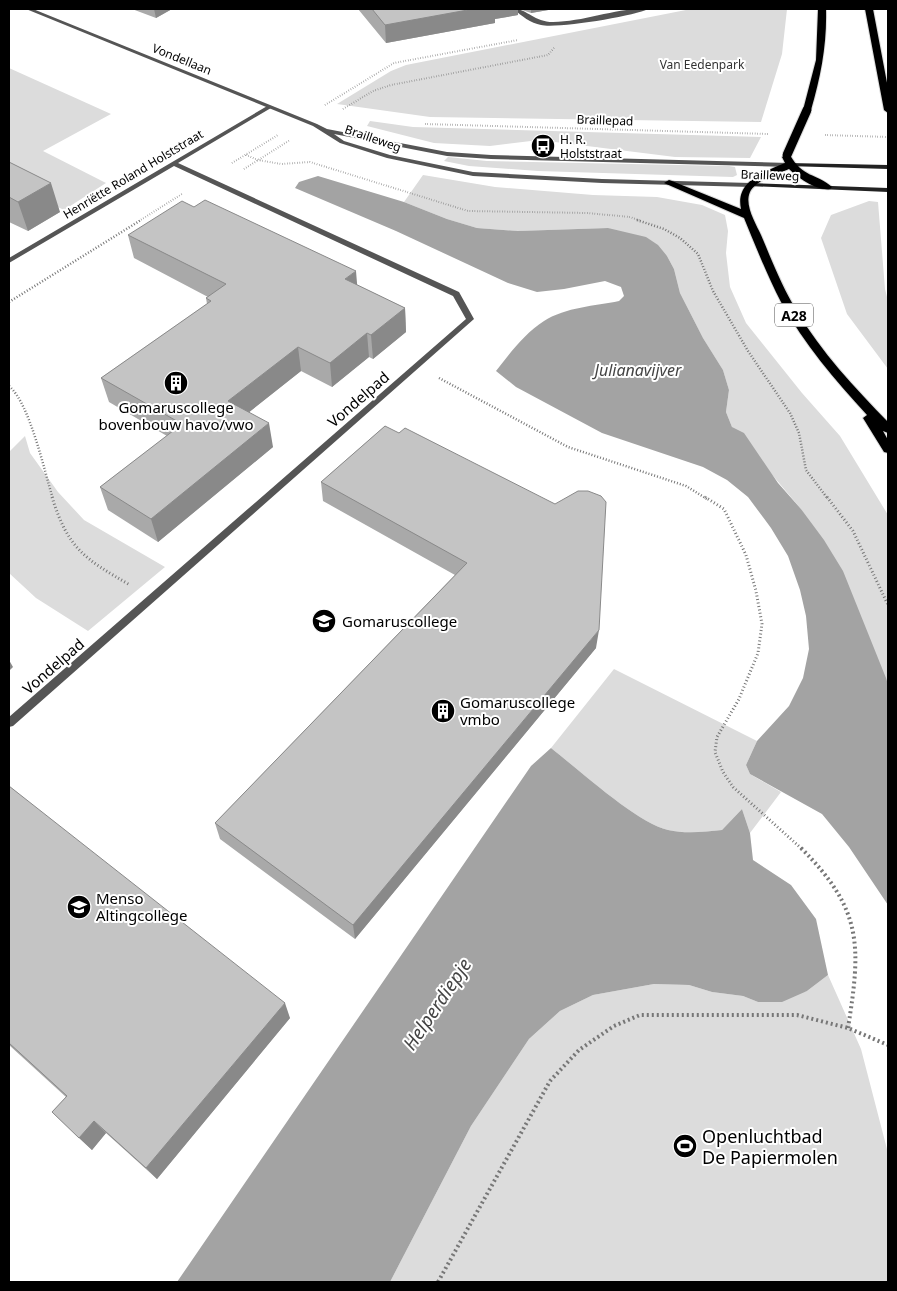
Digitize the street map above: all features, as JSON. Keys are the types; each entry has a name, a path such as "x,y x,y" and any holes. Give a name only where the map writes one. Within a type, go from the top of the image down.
{"highway":[{"path":"751,185 788,160 807,110 820,66 823,41 822,9"},
{"path":"869,9 888,110"},
{"path":"788,160 809,179 827,187"},
{"path":"669,183 724,204 749,217"},
{"name":"A28","path":"751,185 745,193 745,204 749,217 767,261 792,310 857,398 888,448"},
{"name":"A28","path":"857,398 888,429"}],"main road":[{"name":"Brailleweg","path":"788,160 888,167"},
{"name":"Brailleweg","path":"751,185 888,190"}],"street":[{"name":"Vondellaan","path":"29,9 326,130"},
{"path":"518,9 523,14 542,24 566,23 645,9"},
{"name":"Henriëtte Roland Holststraat","path":"9,260 269,106"},
{"name":"Brailleweg","path":"326,130 447,154 491,157 788,160"},
{"name":"Brailleweg","path":"326,130 342,142 389,157 450,171 535,179 751,185"},
{"name":"Vondelpad","path":"9,723 470,319 456,294 208,178 174,164"}],"path":[{"path":"348,112 324,106 394,63 530,37 542,24"},
{"path":"221,184 315,125 374,91 391,85 548,55 554,48 537,30"},
{"name":"Braillepad","path":"418,123 770,134"},
{"path":"819,135 888,137"},
{"path":"9,302 274,137"},
{"path":"246,155 258,160 281,164 310,162 468,211 587,213 630,217 664,229 680,238 698,254 713,290 748,351 790,413 800,433 806,470 853,531 888,605"},
{"path":"417,365 500,412 568,447 686,486 724,509 746,555 756,591 762,624 758,653 739,699 717,737 715,752 723,772 733,788 784,832 820,867 844,902 855,936 856,976 848,1028"},
{"path":"9,386 17,393 25,411 60,522 67,538 101,568 152,598"},
{"path":"438,1282 550,1081 563,1064 599,1034 623,1020 640,1015 797,1015 848,1028 888,1045"}],"green space":[{"name":"Van Eedenpark","path":"691,9 787,9 782,54 761,122 430,117 337,104 391,71 406,65"},
{"path":"9,68 111,114 43,151 106,183 64,210 9,183"},
{"path":"370,121 413,127 761,137 750,158 675,157 539,140 490,146 434,143 367,126"},
{"path":"448,157 487,161 729,166 735,167 737,175 733,177 538,171 469,166 444,161"},
{"path":"423,175 495,187 593,195 657,197 702,205 725,215 728,231 726,253 730,287 746,323 802,393 840,436 888,515 888,684 801,509 732,427 726,412 729,390 723,370 703,338 680,293 674,269 667,256 608,228 518,231 477,228 447,219 404,202"},
{"path":"869,201 878,202 885,289 888,301 888,369 847,314 821,238 831,215"},
{"path":"25,436 30,453 58,492 84,520 165,567 88,631 36,598 9,573 9,452"},
{"path":"614,669 757,741 746,765 750,774 781,792 750,833 742,809 722,830 681,832 655,825 624,807 551,748"},
{"path":"828,975 861,1049 888,1153 888,1282 390,1282 471,1126 529,1039 560,1011 593,995 654,984 689,985 712,992 743,996 758,1002 807,991"}],"water":[{"name":"Julianavijver","path":"318,176 404,202 447,219 477,228 518,231 608,228 646,237 658,245 667,256 674,269 680,293 703,338 723,370 729,390 726,412 732,427 744,433 778,483 801,509 824,540 843,571 886,678 888,684 888,905 849,847 822,814 750,774 746,765 757,741 789,706 803,678 809,649 806,616 800,590 788,556 771,528 748,497 727,480 703,467 602,433 516,387 496,371 524,337 544,321 571,310 619,301 624,296 621,287 605,281 537,292 508,283 396,231 295,188 299,182"},
{"name":"Helperdiepje","path":"551,748 624,807 655,825 668,830 702,832 722,830 742,809 750,833 753,860 791,885 816,919 828,975 807,991 782,1002 758,1002 743,996 712,992 689,985 654,984 593,995 560,1011 529,1039 471,1126 390,1282 177,1282 531,766"}],"building":[{"path":"372,9 473,9 385,25"},
{"path":"9,162 51,183 18,202 9,197"},
{"name":"Gomaruscollege bovenbouw havo/vwo","path":"205,200 356,271 345,279 405,308 371,335 367,333 330,363 298,347 228,401 269,423 151,519 100,487 182,424 101,378 211,301 206,298 226,284 128,235 182,201 194,207"},
{"name":"Gomaruscollege vmbo","path":"385,426 399,433 405,428 555,504 578,491 588,491 601,496 606,502 599,630 353,925 215,823 467,563 321,482"},
{"name":"Menso Altingcollege","path":"9,786 285,1003 146,1168 94,1121 79,1138 52,1112 67,1096 9,1043"}],"place":[{"name":"H. R. Holststraat","path":"543,146"},
{"name":"Gomaruscollege bovenbouw havo/vwo","path":"176,383"},
{"name":"Gomaruscollege","path":"324,621"},
{"name":"Gomaruscollege vmbo","path":"443,711"},
{"name":"Menso Altingcollege","path":"79,907"},
{"name":"Openluchtbad De Papiermolen","path":"685,1146"}]}
